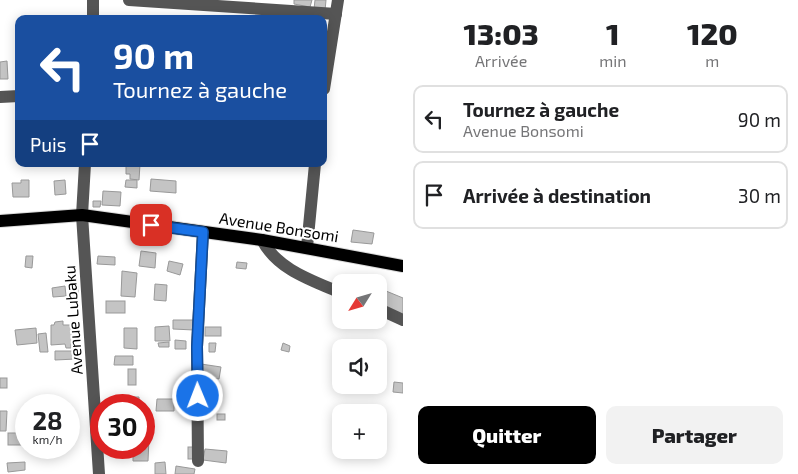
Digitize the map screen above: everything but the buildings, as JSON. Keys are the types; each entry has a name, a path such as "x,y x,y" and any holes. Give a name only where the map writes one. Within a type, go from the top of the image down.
{"main road":[{"name":"Avenue Bonsomi","path":"0,221 82,215 262,240 403,266"}],"street":[{"path":"92,15 93,0"},
{"path":"129,0 248,4 336,14"},
{"path":"327,70 338,0"},
{"path":"0,97 15,96"},
{"name":"Avenue Lubaku","path":"85,167 82,215 99,474"},
{"path":"306,247 315,167"},
{"path":"198,461 197,347 203,232"},
{"path":"262,240 273,257 284,266 332,289"},
{"path":"388,313 403,320"}],"route":[{"path":"151,225 203,232 197,347 198,396"}]}
